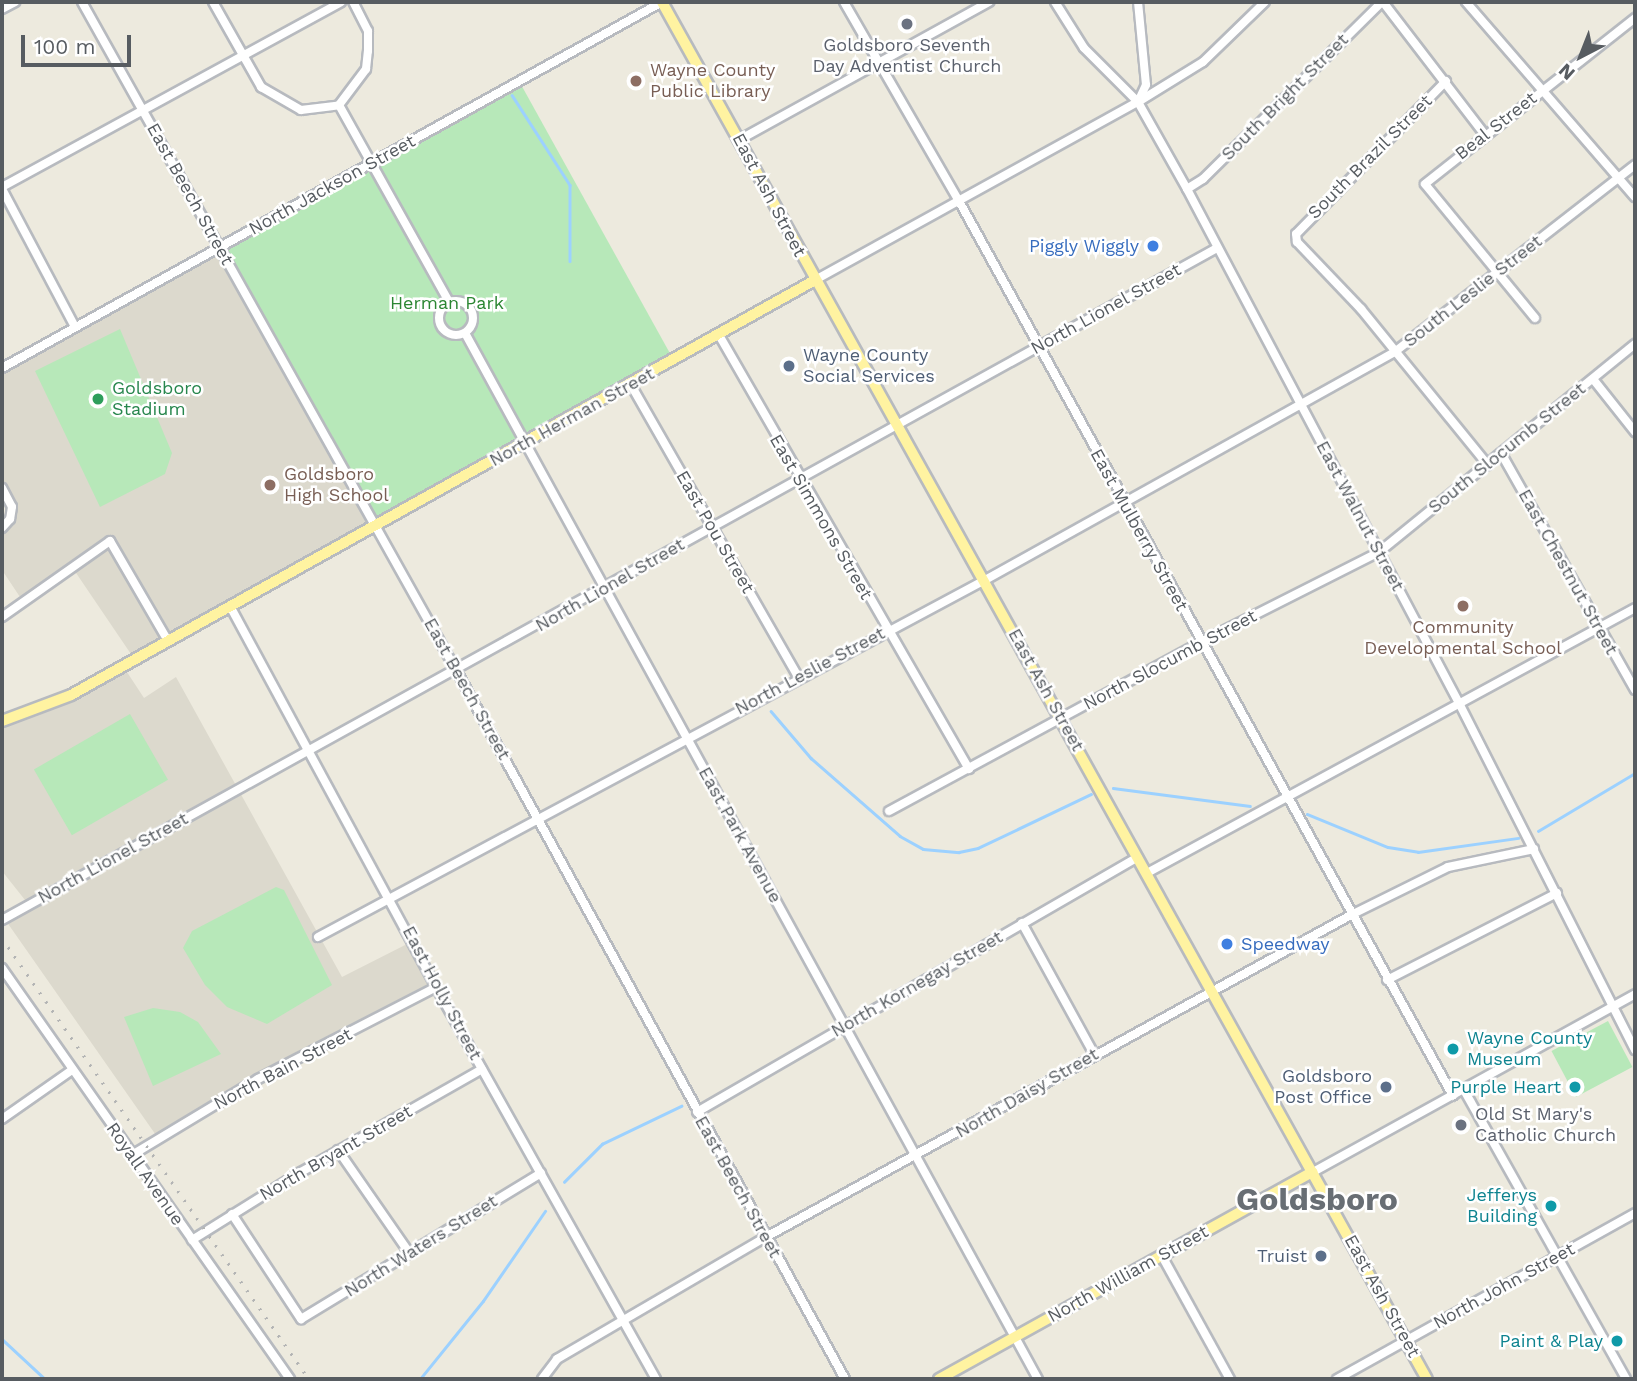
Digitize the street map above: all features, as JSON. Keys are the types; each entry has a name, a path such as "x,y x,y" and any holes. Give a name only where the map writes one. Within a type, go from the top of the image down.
{"main road":[{"name":"East Ash Street","path":"662,2 1427,1379"},
{"name":"North Herman Street","path":"2,721 71,695 815,280"},
{"name":"North William Street","path":"939,1379 1312,1172"}],"street":[{"path":"2,9 15,2"},
{"name":"East Beech Street","path":"82,2 457,670 845,1379"},
{"path":"213,2 261,87 279,100 301,110 339,105 366,69 368,31 353,2"},
{"path":"75,327 2,188 341,2"},
{"name":"North Jackson Street","path":"2,368 662,2"},
{"name":"East Mulberry Street","path":"844,2 959,201 1122,501 1453,1096"},
{"path":"739,140 989,2"},
{"name":"East Walnut Street","path":"1055,2 1084,48 1138,102 1303,405 1557,893 1635,1050"},
{"path":"1138,2 1146,85 1138,102"},
{"name":"North Herman Street","path":"815,280 1138,102 1203,62 1265,2"},
{"path":"1382,2 1446,81 1485,135"},
{"name":"South Bright Street","path":"1186,189 1203,179 1382,2"},
{"path":"1466,2 1635,197"},
{"name":"Beal Street","path":"1497,274 1425,184 1635,18"},
{"name":"South Brazil Street","path":"1396,351 1297,242 1296,234 1446,81"},
{"name":"East Park Avenue","path":"339,105 449,302 461,302 471,310 472,324 465,332 1038,1379"},
{"name":"South Leslie Street","path":"1303,405 1396,351 1635,166"},
{"name":"North Lionel Street","path":"2,920 605,589 711,527 1217,248"},
{"path":"1497,274 1535,318"},
{"path":"449,302 441,311 441,325 451,334 465,332"},
{"name":"East Simmons Street","path":"719,335 798,479 968,769"},
{"name":"South Slocumb Street","path":"1379,552 1635,344"},
{"path":"1396,351 1488,465"},
{"path":"1593,379 1635,432"},
{"name":"East Pou Street","path":"631,385 799,678"},
{"name":"North Leslie Street","path":"318,937 885,629 985,580 1122,501 1303,405"},
{"name":"East Chestnut Street","path":"1502,453 1635,690"},
{"path":"2,488 12,507 10,519 2,528"},
{"path":"2,617 110,541 168,641"},
{"name":"North Slocumb Street","path":"889,811 1201,642 1379,552"},
{"name":"East Holly Street","path":"230,606 311,749 436,987 656,1379"},
{"path":"1147,873 1635,608"},
{"name":"North Daisy Street","path":"542,1379 557,1359 766,1237 917,1156 1094,1054 1351,915 1448,867 1534,849"},
{"name":"North Kornegay Street","path":"697,1112 1138,857"},
{"path":"1387,980 1557,893"},
{"path":"1021,923 1094,1054"},
{"name":"Royall Avenue","path":"2,968 290,1379"},
{"name":"North Bain Street","path":"132,1155 258,1079 436,987"},
{"name":"North William Street","path":"1312,1172 1635,994"},
{"name":"North Bryant Street","path":"192,1240 338,1150 482,1069"},
{"path":"2,1119 72,1070"},
{"path":"1464,1090 1626,1379"},
{"path":"338,1150 408,1251"},
{"name":"North Waters Street","path":"232,1214 301,1319 408,1251 541,1173"},
{"name":"North John Street","path":"1337,1379 1635,1213"},
{"path":"1162,1255 1230,1379"}],"shaded area":[{"path":"220,247 376,526 135,660 72,567 22,600 2,570 2,528 12,507 2,488 2,368"},
{"path":"123,666 144,698 176,677 342,977 413,941 436,987 158,1138 4,918 29,905 2,871 2,721"}],"green space":[{"name":"Herman Park","path":"519,81 672,357 373,522 220,247"},
{"name":"Goldsboro Stadium","path":"120,329 172,453 165,474 100,507 35,371"},
{"path":"130,714 168,780 72,835 34,770"},
{"path":"276,887 284,890 332,985 267,1024 227,1007 205,985 183,948 192,931"},
{"path":"153,1008 180,1012 198,1022 221,1054 153,1086 124,1017"},
{"path":"1608,1021 1632,1067 1576,1097 1551,1051"}],"waterway":[{"path":"512,95 570,185 570,261"},
{"path":"771,711 811,758 900,836 923,849 959,852 978,848 1091,794"},
{"path":"1538,831 1635,773"},
{"path":"1113,788 1250,806"},
{"path":"1307,814 1388,847 1418,852 1518,838"},
{"path":"564,1182 602,1144 681,1106"},
{"path":"420,1379 483,1301 545,1211"},
{"path":"2,1339 45,1379"}],"railway":[{"path":"2,938 309,1379"}],"place":[{"name":"Goldsboro Seventh Day Adventist Church","path":"907,24"},
{"name":"Wayne County Public Library","path":"636,81"},
{"name":"Piggly Wiggly","path":"1153,246"},
{"name":"Wayne County Social Services","path":"789,366"},
{"name":"Goldsboro Stadium","path":"98,399"},
{"name":"Goldsboro High School","path":"270,485"},
{"name":"Community Developmental School","path":"1463,606"},
{"name":"Speedway","path":"1227,944"},
{"name":"Wayne County Museum","path":"1453,1049"},
{"name":"Goldsboro Post Office","path":"1386,1087"},
{"name":"Purple Heart","path":"1575,1087"},
{"name":"Old St Mary's Catholic Church","path":"1461,1125"},
{"name":"Jefferys Building","path":"1551,1206"},
{"name":"Truist","path":"1321,1256"},
{"name":"Paint & Play","path":"1617,1341"}],"district":[{"name":"Goldsboro","path":"1317,1199"}]}
